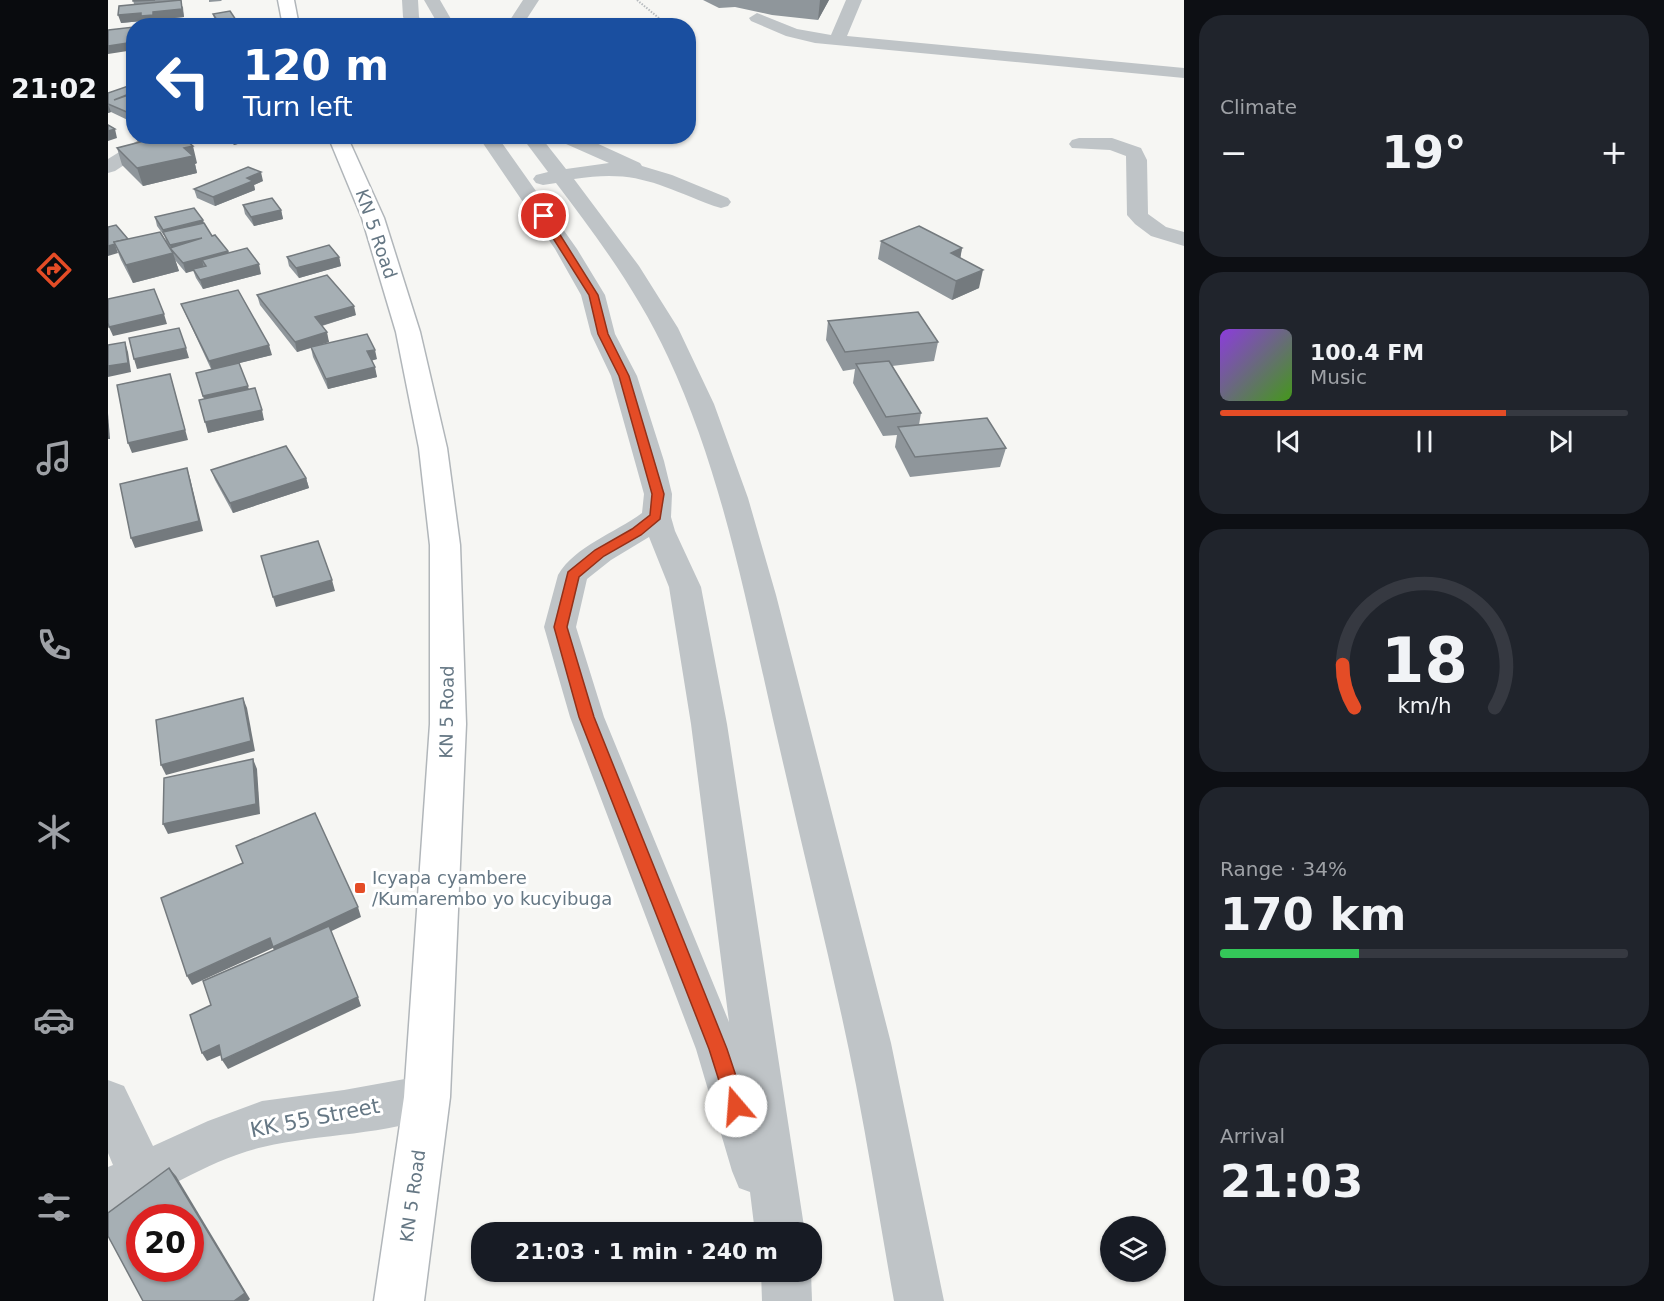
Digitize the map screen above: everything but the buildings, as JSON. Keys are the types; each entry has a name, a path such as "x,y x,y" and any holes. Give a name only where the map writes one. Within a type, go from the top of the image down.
{"main road":[{"path":"286,0 289,18"},
{"name":"KN 5 Road","path":"341,144 373,218 408,332 433,448 445,545 448,724 427,1097 399,1301"}],"street":[{"path":"410,0 412,18"},
{"path":"432,0 442,18"},
{"path":"519,18 531,0"},
{"path":"837,40 854,0"},
{"path":"757,18 803,36 1184,73"},
{"path":"108,167 146,144"},
{"path":"493,144 566,249 593,295 603,334 624,376 650,461 658,494 656,517 660,531 685,586 709,724 778,1222"},
{"path":"537,144 610,239 651,302 681,356 709,422 739,515 878,1085 919,1301"},
{"path":"582,144 645,173 720,202"},
{"path":"1079,144 1112,144 1134,152 1137,160 1138,215 1148,226 1172,237 1184,239"},
{"path":"521,183 611,170 645,173"},
{"path":"656,517 636,532 600,553 573,575 560,627 587,717 718,1049 771,1222"},
{"name":"KK 55 Street","path":"126,1184 208,1144 262,1124 344,1113 427,1097"},
{"path":"108,1102 126,1184"},
{"path":"786,1282 787,1301"}],"path":[{"path":"637,0 659,18"}],"place":[{"name":"Icyapa cyambere /Kumarembo yo kucyibuga","path":"360,888"}],"route":[{"path":"544,216 593,295 603,334 624,376 658,494 656,517 636,532 600,553 573,575 560,627 587,717 718,1049 736,1106"}]}
